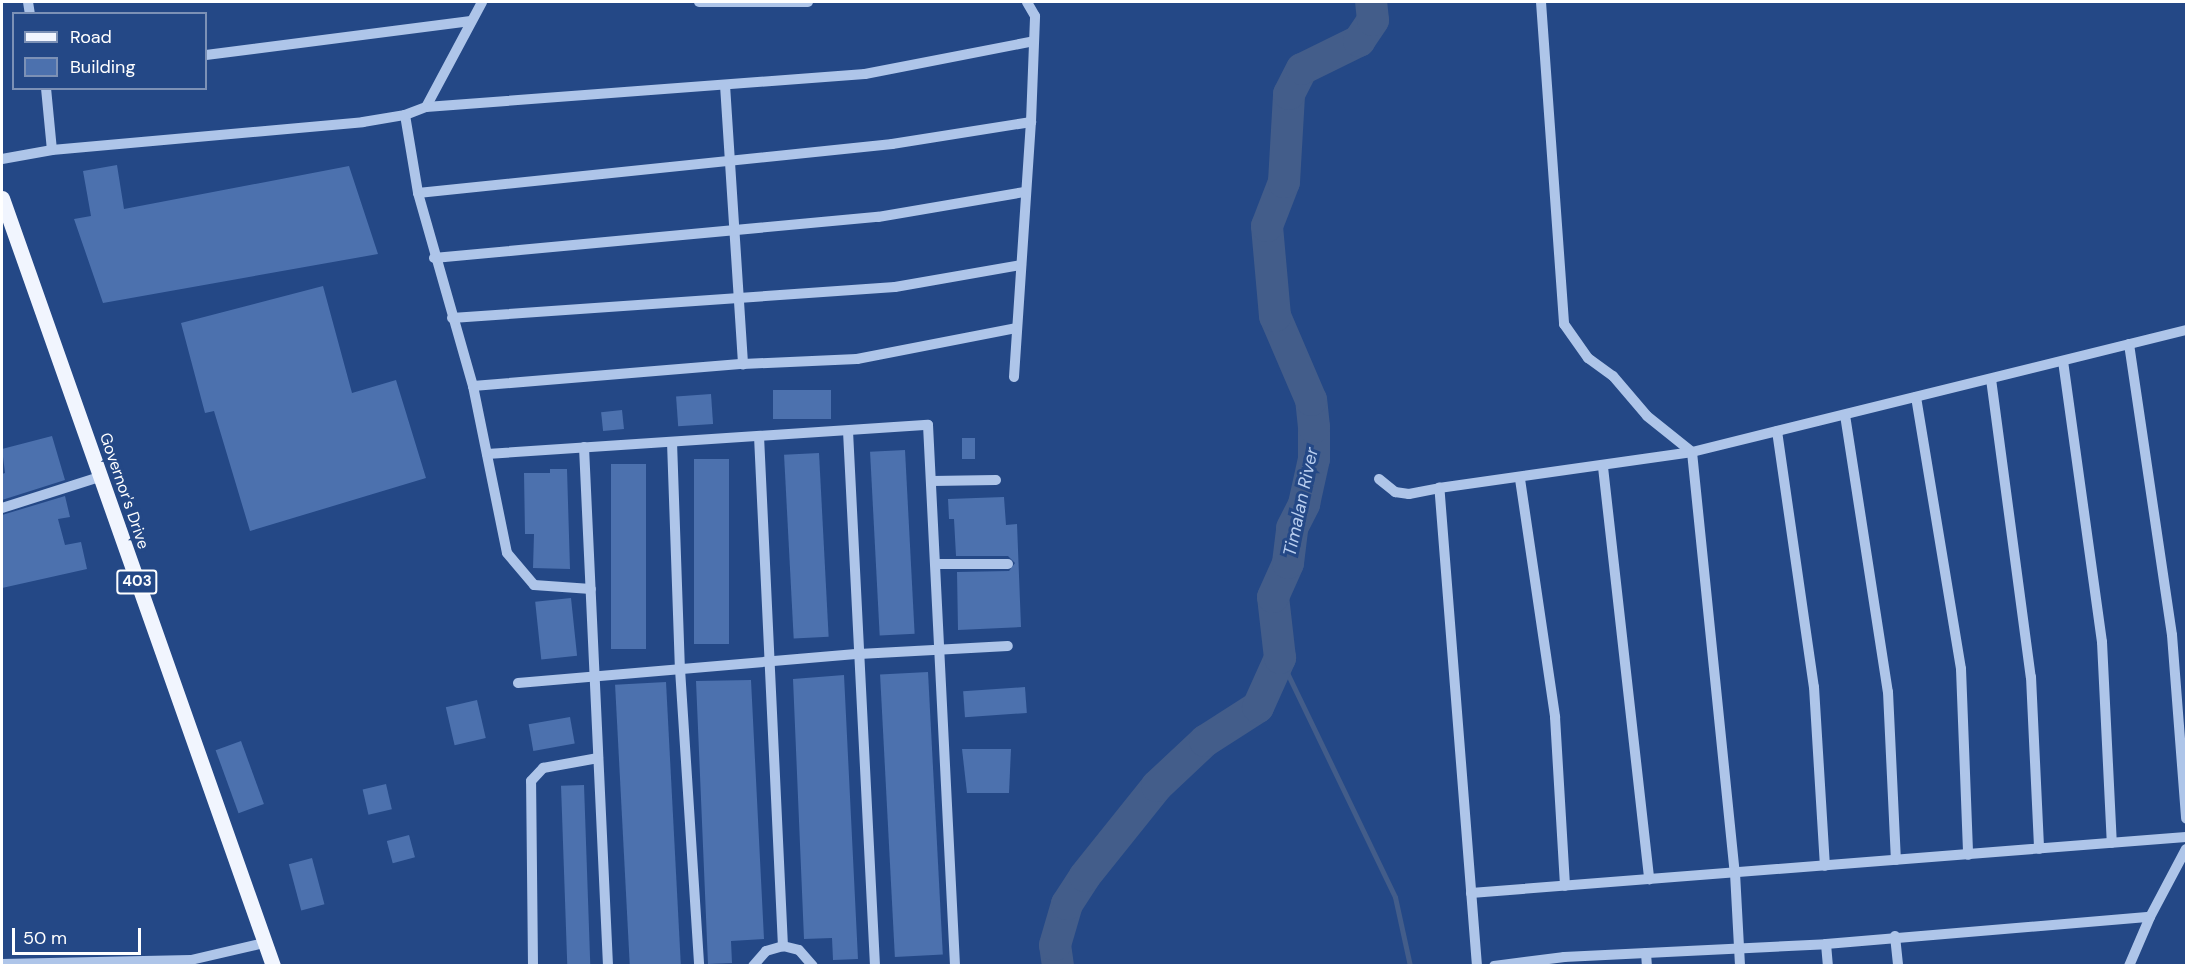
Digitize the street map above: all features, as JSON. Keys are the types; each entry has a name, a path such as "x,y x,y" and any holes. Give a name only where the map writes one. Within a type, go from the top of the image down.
{"main road":[{"name":"Governor's Drive","path":"2,198 273,966"}],"street":[{"path":"426,107 482,2"},
{"path":"699,2 808,2"},
{"path":"1014,377 1031,123 1035,16 1027,2"},
{"path":"1541,2 1564,324 1588,358 1613,376 1647,416 1692,452 1735,873 1740,966"},
{"path":"207,55 471,21"},
{"path":"2,159 52,150 405,115 426,107 865,74 1034,41"},
{"path":"725,85 743,364"},
{"path":"46,90 52,150"},
{"path":"405,115 418,193 434,258 473,386 507,553 522,574 534,585 591,589"},
{"path":"418,193 730,158 892,144 1031,123"},
{"path":"434,258 878,217 1025,192"},
{"path":"452,318 739,296 895,287 1021,265"},
{"path":"473,386 743,364 857,359 1017,328"},
{"path":"1378,479 1395,492 1409,494 1692,452 2187,330"},
{"path":"2129,344 2172,635 2187,818"},
{"path":"2063,361 2102,642 2112,843"},
{"path":"1990,379 2031,677 2039,849"},
{"path":"1916,397 1961,669 1968,855"},
{"path":"1845,415 1888,692 1896,860"},
{"path":"487,454 928,425 941,649 955,966"},
{"path":"848,430 875,966"},
{"path":"1777,431 1814,687 1825,866"},
{"path":"759,436 783,946"},
{"path":"672,442 680,669 699,966"},
{"path":"584,447 608,966"},
{"path":"1603,467 1649,879"},
{"path":"2,508 100,477"},
{"path":"1520,479 1555,717 1565,886"},
{"path":"932,481 996,480"},
{"path":"1439,488 1477,966"},
{"path":"936,564 1008,564"},
{"path":"518,683 859,654 1008,646"},
{"path":"533,966 531,781 543,768 598,758"},
{"path":"1470,893 2187,837"},
{"path":"2129,966 2150,917 2187,849"},
{"path":"1494,966 1564,962 1646,953 1738,951 1895,936 2150,917"},
{"path":"1895,936 1898,966"},
{"path":"2,964 191,960 264,942"},
{"path":"1826,944 1828,966"},
{"path":"753,966 766,951 783,946 799,950 813,966"},
{"path":"1646,953 1647,966"}],"building":[{"path":"117,165 124,209 349,166 378,254 103,303 74,219 91,216 83,171"},
{"path":"323,286 352,393 396,380 426,478 250,531 214,411 205,413 181,323"},
{"path":"773,390 831,390 831,419 773,419"},
{"path":"711,394 713,424 678,426 676,396"},
{"path":"622,410 624,429 603,431 601,412"},
{"path":"52,436 65,480 2,500 2,474 5,473 2,449"},
{"path":"962,438 975,438 975,459 962,459"},
{"path":"905,450 915,634 880,636 870,452"},
{"path":"819,453 829,637 794,639 784,455"},
{"path":"694,459 729,459 729,644 694,644"},
{"path":"611,464 646,464 646,649 611,649"},
{"path":"550,469 567,469 570,569 533,568 534,534 525,534 524,473 550,473"},
{"path":"65,496 70,517 58,519 65,545 81,542 87,569 2,588 2,515"},
{"path":"1004,497 1006,525 1017,524 1021,627 958,630 957,572 1009,571 1015,563 1008,556 956,556 954,519 949,519 948,499"},
{"path":"571,598 577,656 541,659 535,602"},
{"path":"928,672 943,955 895,957 880,675"},
{"path":"844,675 858,959 833,960 832,938 804,939 793,679"},
{"path":"751,680 764,939 731,941 732,963 708,964 696,681"},
{"path":"666,682 681,966 630,966 615,685"},
{"path":"1025,687 1027,713 965,717 963,691"},
{"path":"477,700 486,738 455,745 446,707"},
{"path":"570,717 575,744 533,751 529,724"},
{"path":"241,741 264,804 239,813 216,750"},
{"path":"962,749 1011,749 1009,793 967,793"},
{"path":"386,784 392,809 368,815 363,789"},
{"path":"584,785 590,966 567,966 561,786"},
{"path":"409,835 415,857 393,863 387,841"},
{"path":"312,858 324,904 301,911 289,864"}],"waterway":[{"name":"Timalan River","path":"1058,966 1055,945 1067,904 1085,876 1157,786 1205,741 1258,707 1280,658 1273,597 1288,563 1292,528 1304,504 1314,459 1314,427 1311,400 1275,316 1267,226 1284,182 1289,94 1302,69 1359,41 1373,20 1371,2"},
{"path":"1280,658 1395,897 1410,966"}]}
